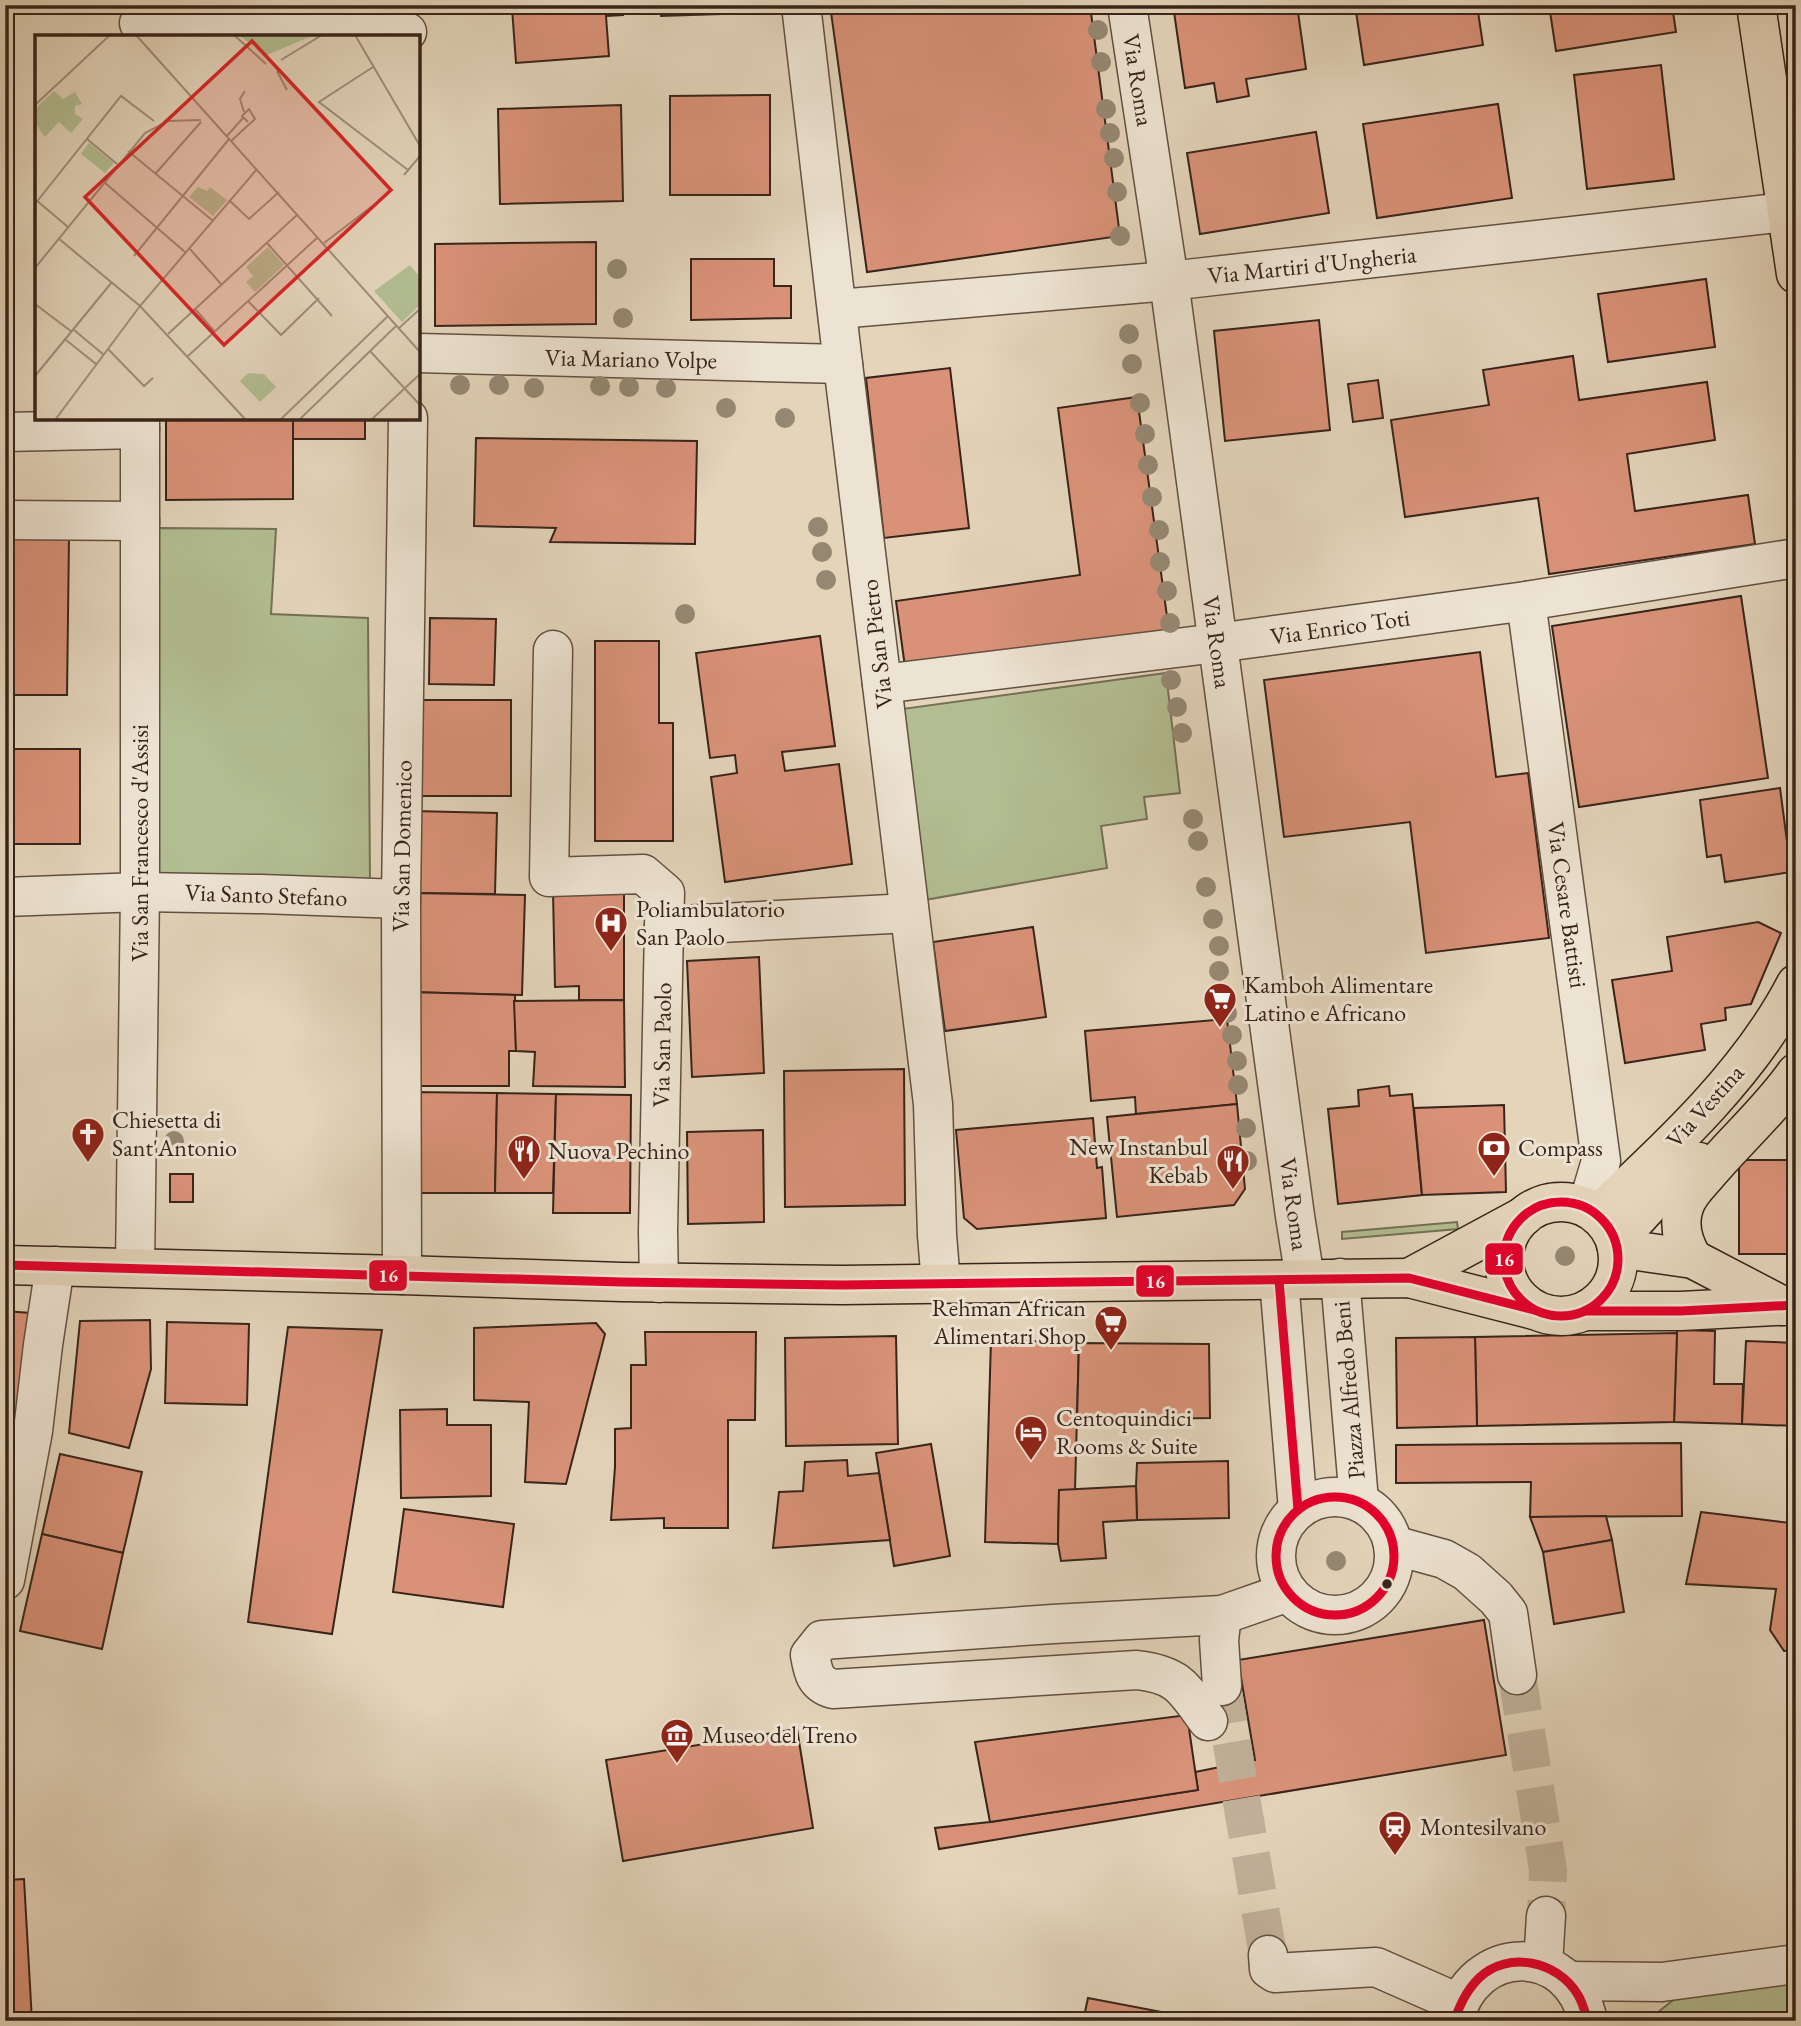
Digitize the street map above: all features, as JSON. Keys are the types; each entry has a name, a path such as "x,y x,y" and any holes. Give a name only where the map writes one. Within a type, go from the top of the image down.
{"main road":[{"path":"1756,5 1796,274"},
{"name":"Via Vestina","path":"1604,1228 1738,1070 1766,1034 1796,984"},
{"name":"Via Vestina","path":"1693,1259 1681,1229 1681,1218 1691,1192 1779,1098 1796,1073"},
{"name":"Via Vestina","path":"1604,1228 1685,1166 1724,1154"},
{"path":"1534,1310 1519,1298 1509,1283 1504,1265 1508,1238 1517,1222 1532,1210 1550,1203 1568,1202 1604,1228 1693,1259 1789,1306"},
{"path":"1409,1278 1524,1216"},
{"path":"1585,1311 1599,1302 1610,1290 1616,1275 1619,1258 1604,1228"},
{"path":"5,1265 659,1283 842,1285 1409,1278 1559,1317 1585,1311 1681,1311 1789,1306"}],"street":[{"name":"Via San Pietro","path":"801,5 933,1104 941,1284"},
{"name":"Via Roma","path":"1127,5 1168,281 1294,1216 1308,1279"},
{"path":"139,22 407,25"},
{"name":"Via Martiri d'Ungheria","path":"838,309 1168,281 1786,212"},
{"name":"Via Mariano Volpe","path":"420,354 843,364"},
{"name":"Via San Domenico","path":"402,1275 401,899 408,420"},
{"path":"5,432 140,424"},
{"name":"Via San Francesco d'Assisi","path":"135,1268 140,892 140,424"},
{"path":"5,520 140,521"},
{"name":"Via Enrico Toti","path":"882,684 1217,643 1526,601 1796,558"},
{"name":"Via Cesare Battisti","path":"1526,601 1601,1161 1604,1228"},
{"name":"Via San Paolo","path":"553,650 549,877 643,874 665,894 657,1231 659,1283"},
{"name":"Via Santo Stefano","path":"5,897 140,892 401,899"},
{"path":"664,926 909,913"},
{"path":"5,1580 33,1430 55,1266"},
{"path":"1308,1279 1298,1510 1286,1523 1278,1540 1276,1558 1279,1576 1288,1592 1300,1603 1331,1615 1348,1613 1365,1606 1379,1595 1389,1580 1394,1563 1393,1545 1444,1559 1467,1572 1496,1598 1508,1613 1517,1675"},
{"name":"Piazza Alfredo Beni","path":"1308,1279 1359,1501"},
{"name":"Piazza Alfredo Beni","path":"1298,1510 1311,1501 1327,1497 1359,1501 1373,1510 1384,1522 1393,1545"},
{"path":"1208,1721 1182,1686 1172,1679 1150,1672 1123,1671 833,1689 825,1687 814,1674 810,1655 822,1640 1222,1615 1288,1592"},
{"path":"1222,1615 1219,1640 1222,1686"},
{"path":"1546,1916 1556,1973 1578,1992 1588,2020 1610,2002 1662,1982 1796,1964"},
{"path":"1268,1955 1269,1969 1275,1973 1376,1967 1456,2012 1469,1986 1483,1972 1503,1964 1523,1961 1556,1973 1662,1982"}],"green space":[{"path":"159,528 276,529 271,614 368,618 370,882 155,881"},
{"path":"1166,673 1180,793 1144,797 1147,819 1101,826 1107,868 919,901 902,709"},
{"path":"1457,1222 1458,1229 1342,1239 1342,1232"},
{"path":"1796,1983 1796,2021 1647,2021 1677,1997"}],"building":[{"path":"529,5 622,5 623,15 606,16 609,56 516,63 512,8"},
{"path":"661,5 753,5 753,13 661,16"},
{"path":"830,5 1090,5 1120,236 867,272"},
{"path":"1173,5 1297,5 1306,69 1246,79 1249,96 1217,102 1214,83 1185,88"},
{"path":"1355,5 1477,5 1483,45 1364,65"},
{"path":"1549,5 1672,5 1676,32 1556,51"},
{"path":"1661,65 1674,179 1587,189 1574,75"},
{"path":"770,95 770,195 670,195 670,96"},
{"path":"1498,104 1512,198 1377,218 1363,124"},
{"path":"621,105 623,201 500,204 498,109"},
{"path":"1316,132 1329,213 1200,234 1187,153"},
{"path":"596,242 596,324 435,326 435,244"},
{"path":"691,259 774,259 774,286 791,286 791,318 691,320"},
{"path":"1706,279 1715,347 1608,362 1598,294"},
{"path":"1319,320 1330,430 1225,441 1214,331"},
{"path":"1573,356 1579,400 1707,382 1715,440 1627,454 1635,511 1748,495 1755,544 1549,574 1538,498 1405,517 1391,420 1489,405 1483,370"},
{"path":"950,368 969,528 884,538 866,378"},
{"path":"1378,380 1383,418 1353,422 1348,384"},
{"path":"1137,397 1169,631 905,667 896,601 1080,575 1058,408"},
{"path":"166,420 293,420 293,499 166,500"},
{"path":"293,420 365,420 365,439 293,439"},
{"path":"476,438 697,441 695,544 550,542 556,528 474,526"},
{"path":"5,536 69,537 67,695 5,695"},
{"path":"1741,596 1768,778 1579,807 1552,626"},
{"path":"430,618 496,619 494,685 429,684"},
{"path":"820,636 835,746 782,752 785,771 839,764 852,864 725,882 711,777 737,773 735,755 710,758 696,653"},
{"path":"595,641 659,641 659,723 673,723 673,841 595,841"},
{"path":"1480,652 1496,777 1528,773 1549,938 1426,953 1410,822 1284,837 1264,680"},
{"path":"416,700 511,700 511,796 415,796"},
{"path":"5,749 80,749 80,844 5,844"},
{"path":"1780,788 1791,872 1725,882 1721,855 1707,857 1700,800"},
{"path":"413,811 497,813 495,894 411,893"},
{"path":"553,892 624,892 624,1000 579,1000 579,986 555,987"},
{"path":"411,893 525,895 522,995 408,992"},
{"path":"1758,922 1781,933 1751,1004 1725,1008 1726,1020 1701,1024 1705,1050 1625,1063 1612,980 1672,971 1667,937"},
{"path":"1033,927 1046,1017 945,1031 933,942"},
{"path":"759,957 764,1073 692,1077 687,961"},
{"path":"408,992 515,995 516,1051 509,1051 509,1086 411,1086"},
{"path":"624,1000 625,1087 533,1086 535,1052 516,1051 514,1001"},
{"path":"1227,1019 1237,1104 1136,1114 1135,1097 1091,1101 1085,1031"},
{"path":"904,1069 905,1205 785,1207 784,1071"},
{"path":"1389,1086 1390,1096 1412,1094 1422,1195 1338,1204 1328,1109 1359,1106 1358,1090"},
{"path":"410,1092 497,1093 495,1193 410,1193"},
{"path":"497,1093 556,1094 553,1193 495,1193"},
{"path":"556,1094 631,1095 630,1213 553,1213"},
{"path":"1237,1104 1245,1189 1234,1205 1117,1217 1107,1117"},
{"path":"1504,1105 1506,1192 1422,1195 1414,1108"},
{"path":"1093,1118 1097,1168 1102,1167 1106,1218 977,1229 964,1218 956,1130"},
{"path":"763,1130 764,1222 688,1224 687,1132"},
{"path":"1739,1160 1796,1160 1796,1254 1739,1254"},
{"path":"170,1174 193,1174 193,1202 170,1202"},
{"path":"5,1311 30,1313 25,1410 5,1409"},
{"path":"150,1320 151,1369 129,1448 69,1433 80,1321"},
{"path":"167,1322 249,1324 247,1405 165,1403"},
{"path":"596,1323 605,1334 566,1484 525,1482 529,1402 474,1400 474,1328"},
{"path":"288,1327 382,1330 332,1634 248,1622"},
{"path":"1677,1330 1715,1331 1714,1384 1743,1384 1742,1424 1674,1422"},
{"path":"645,1332 756,1332 755,1420 728,1420 728,1528 664,1528 664,1518 611,1520 615,1429 631,1428 631,1365 646,1365"},
{"path":"1677,1333 1674,1422 1477,1426 1475,1337"},
{"path":"896,1336 898,1444 786,1446 785,1338"},
{"path":"1475,1337 1477,1426 1397,1428 1396,1338"},
{"name":"Centoquindici Rooms & Suite","path":"991,1340 1079,1343 1075,1490 1059,1490 1058,1544 985,1542"},
{"path":"1746,1341 1796,1343 1796,1426 1742,1424"},
{"path":"1079,1343 1209,1344 1210,1418 1077,1420"},
{"path":"447,1409 447,1425 491,1425 491,1496 401,1498 400,1410"},
{"path":"1681,1443 1682,1516 1530,1517 1531,1482 1396,1483 1396,1445"},
{"path":"931,1444 950,1556 894,1566 876,1453"},
{"path":"60,1454 142,1472 123,1553 42,1534"},
{"path":"847,1460 848,1476 879,1473 890,1540 773,1548 779,1492 803,1491 805,1462"},
{"path":"1228,1461 1229,1518 1137,1520 1137,1463"},
{"path":"1136,1486 1137,1520 1103,1522 1106,1558 1061,1561 1058,1544 1059,1490"},
{"path":"404,1509 514,1524 503,1607 393,1592"},
{"path":"1701,1512 1790,1523 1788,1534 1796,1535 1796,1650 1784,1651 1770,1630 1776,1589 1686,1584"},
{"path":"1606,1516 1612,1540 1543,1552 1530,1517"},
{"path":"42,1534 123,1553 102,1649 20,1631"},
{"path":"1612,1540 1624,1612 1554,1624 1543,1552"},
{"name":"Montesilvano","path":"1484,1620 1506,1755 939,1849 935,1828 1198,1790 1195,1772 1255,1760 1238,1660"},
{"path":"1187,1715 1198,1790 990,1822 975,1742"},
{"path":"797,1729 813,1828 623,1861 606,1760"},
{"path":"24,1879 32,2021 5,2021 5,1880"},
{"path":"1088,1998 1167,2013 1166,2021 1083,2021"}],"tunnel":[{"path":"1517,1675 1548,1870 1546,1916"},
{"path":"1222,1686 1268,1955"}],"transit line":[{"name":"16","path":"1561,1202 1583,1206 1601,1219 1614,1237 1618,1259 1614,1281 1601,1299 1583,1312 1561,1316 1539,1312 1521,1299 1508,1281 1504,1259 1508,1237 1521,1219 1539,1206 1561,1202"},
{"name":"16","path":"5,1265 622,1282 842,1285 1409,1278 1534,1310"},
{"name":"16","path":"1279,1280 1298,1510"},
{"name":"16","path":"1585,1311 1681,1311 1796,1305"},
{"name":"16","path":"1335,1497 1357,1502 1377,1514 1389,1534 1394,1556 1389,1578 1377,1598 1357,1610 1335,1615 1313,1610 1293,1598 1281,1578 1276,1556 1281,1534 1293,1514 1313,1502 1335,1497"},
{"name":"16","path":"1454,2021 1464,1998 1479,1978 1491,1969 1518,1962 1546,1967 1569,1983 1578,1995 1588,2021"}],"place":[{"name":"Poliambulatorio San Paolo","path":"611,953"},
{"name":"Kamboh Alimentare Latino e Africano","path":"1220,1029"},
{"name":"Chiesetta di Sant'Antonio","path":"88,1164"},
{"name":"Compass","path":"1494,1178"},
{"name":"Nuova Pechino","path":"524,1181"},
{"name":"New Instanbul Kebab","path":"1233,1191"},
{"name":"Rehman African Alimentari Shop","path":"1111,1352"},
{"name":"Centoquindici Rooms & Suite","path":"1031,1462"},
{"name":"Museo del Treno","path":"677,1765"},
{"name":"Montesilvano","path":"1395,1857"}]}
